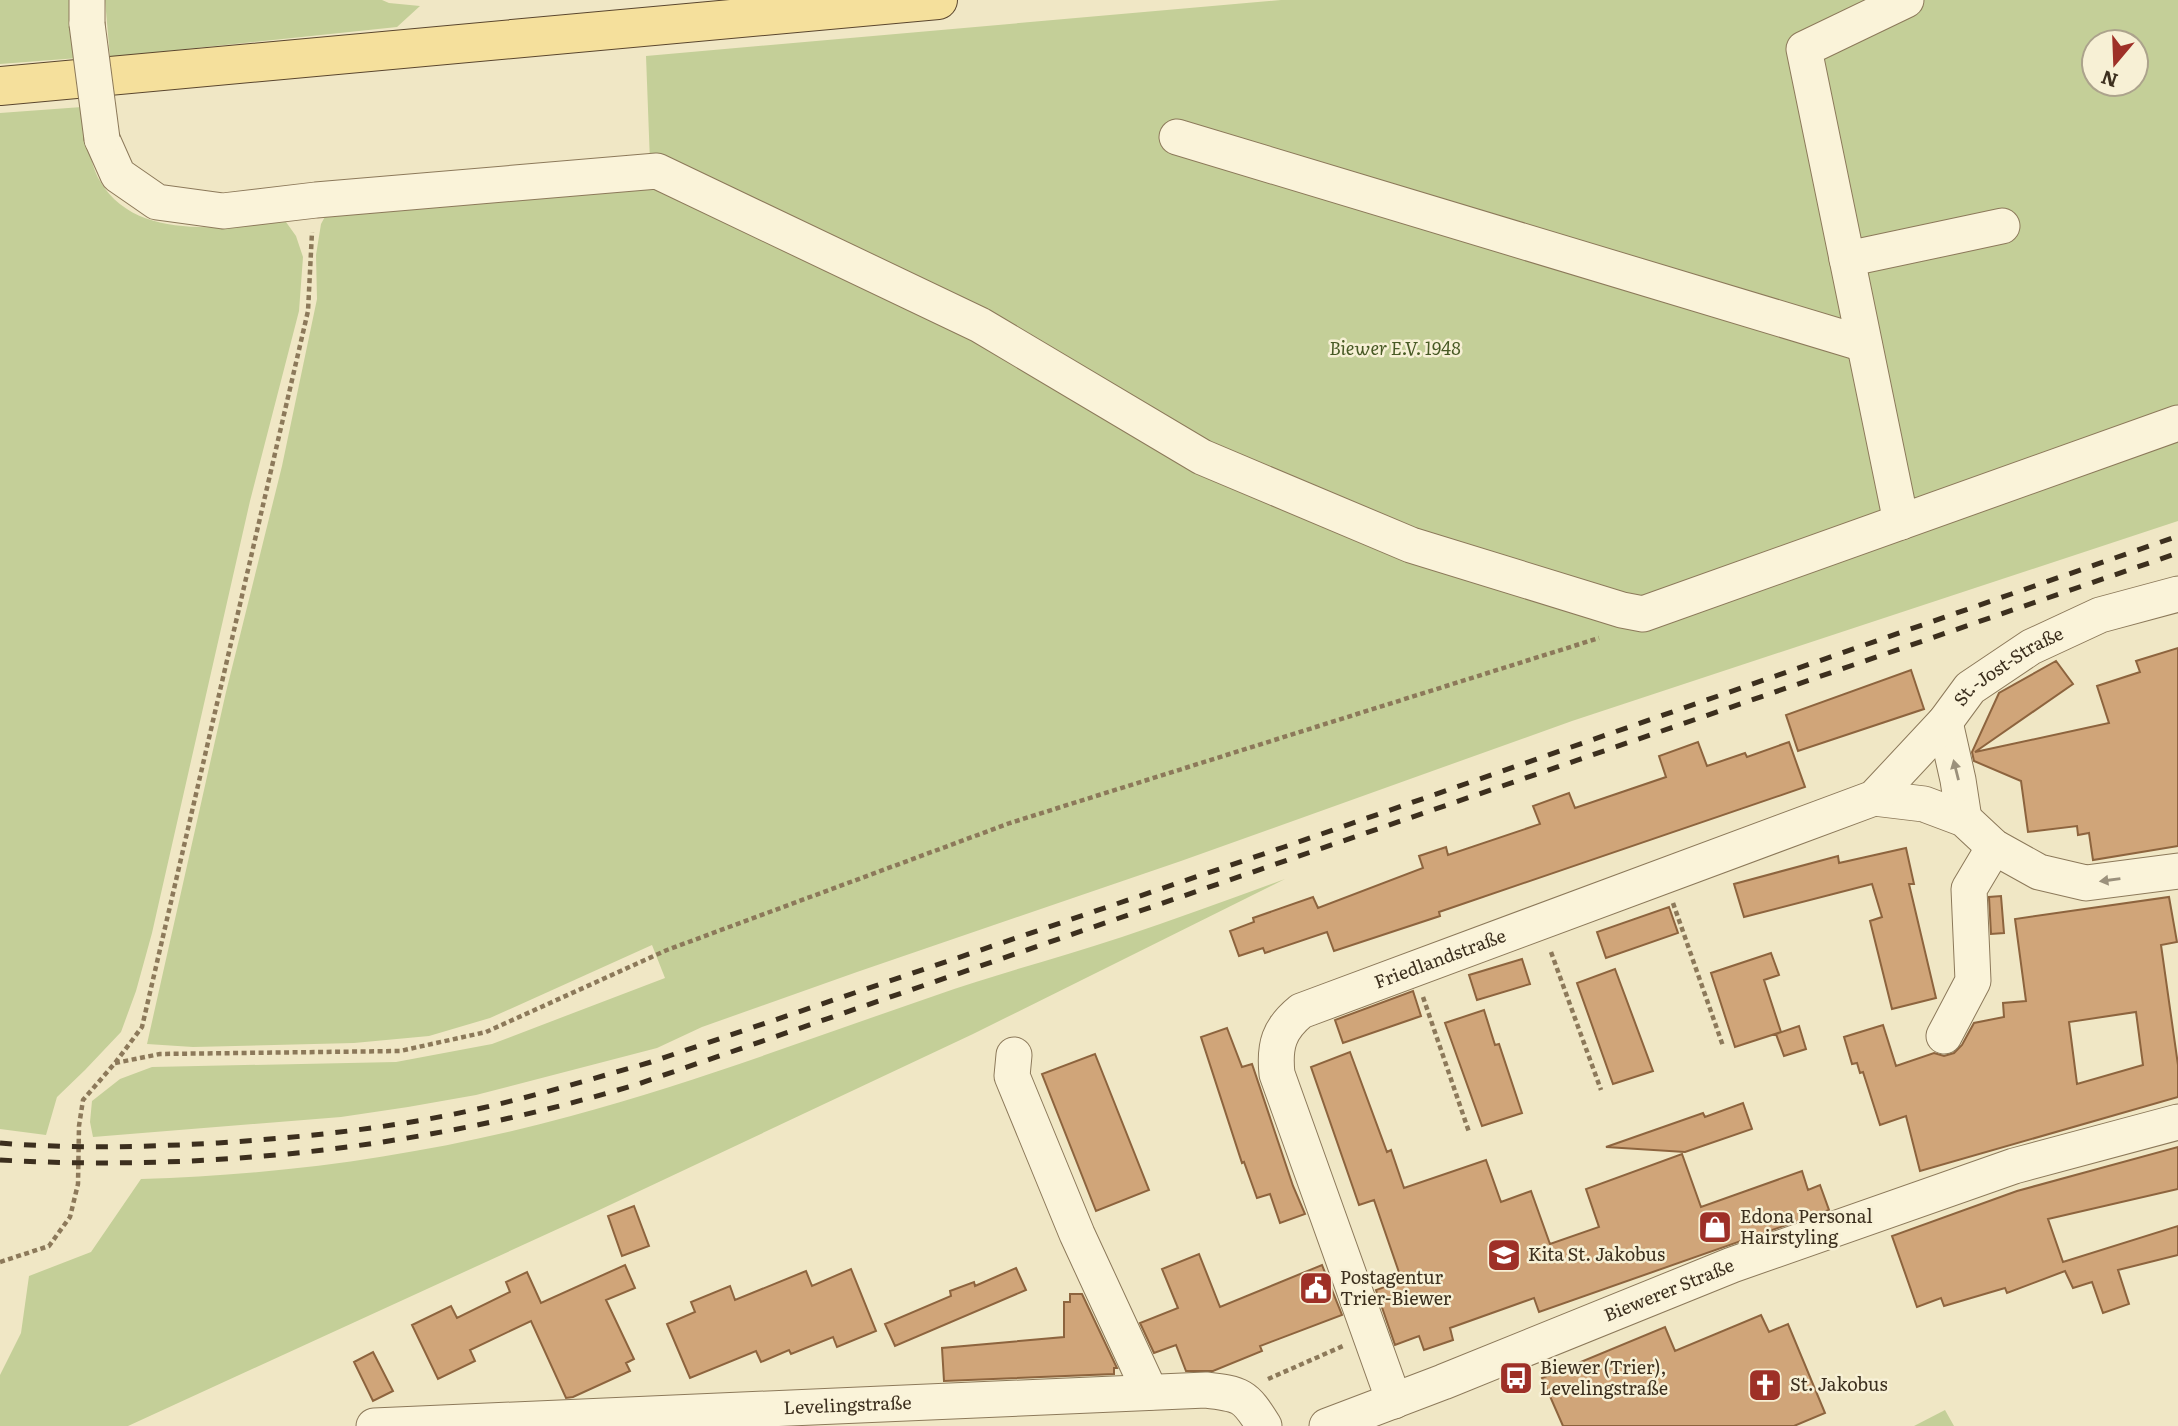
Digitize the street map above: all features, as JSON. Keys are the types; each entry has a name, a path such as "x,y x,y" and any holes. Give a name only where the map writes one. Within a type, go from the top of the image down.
{"main road":[{"path":"0,86 938,0"}],"street":[{"path":"1900,522 1804,49 1906,0"},
{"path":"87,12 102,139 118,175 157,202 223,212 316,200 657,171 980,326 1202,457 1411,544 1622,610 1643,614 2178,423"},
{"path":"1177,137 1864,344"},
{"path":"1847,259 2002,226"},
{"name":"St.-Jost-Straße","path":"1964,819 1945,722 1970,688 2031,647 2100,615 2178,594"},
{"name":"Friedlandstraße","path":"1394,1401 1277,1073 1275,1055 1285,1024 1301,1011 1874,798 1945,722"},
{"path":"1874,798 1924,804 1964,819 1994,847 2039,872 2086,883 2178,871"},
{"path":"1944,1036 1973,981 1969,889 1994,847"},
{"path":"1014,1055 1012,1076 1077,1234 1150,1392"},
{"name":"Biewerer Straße","path":"1327,1426 1732,1265 2014,1166 2178,1122"},
{"name":"Levelingstraße","path":"374,1426 656,1420 1150,1392 1206,1390 1235,1393"},
{"path":"1235,1393 1253,1408 1264,1426"}],"path":[{"path":"0,1262 49,1246 70,1217 78,1184 79,1126 83,1100 142,1027 308,311 316,200"},
{"path":"115,1063 160,1054 400,1051 486,1032 667,950 1010,823 1618,632 1643,614"},
{"path":"1664,876 1723,1046"},
{"path":"1540,922 1601,1090"},
{"path":"1413,969 1469,1132"},
{"path":"1235,1393 1370,1334"}],"green space":[{"path":"0,0 70,0 78,58 0,64"},
{"path":"105,0 382,0 420,6 397,27 110,57"},
{"name":"Biewer E.V. 1948","path":"1281,0 2178,0 2178,521 1572,721 1181,861 702,1027 657,1048 476,1095 408,1107 341,1117 93,1137 90,1122 92,1101 120,1079 152,1067 396,1062 492,1044 665,978 652,945 490,1018 429,1036 354,1043 193,1047 147,1044 226,692 282,466 317,299 316,255 321,224 328,211 429,201 651,189 646,56"},
{"path":"82,107 90,155 96,173 116,201 136,214 159,222 184,226 286,222 296,236 303,257 299,311 250,501 152,933 136,991 121,1032 57,1097 46,1135 0,1129 0,113"},
{"path":"1285,879 973,1034 595,1212 128,1426 0,1426 0,1375 21,1333 29,1276 91,1252 141,1179 250,1173 358,1160 412,1152 571,1116 708,1074 957,988 1098,945"},
{"path":"1945,1410 1954,1426 1914,1426"}],"building":[{"path":"2178,648 2178,846 2093,860 2089,833 2078,835 2077,826 2028,832 2021,781 1974,761 1972,752 1999,693 2056,661 2073,684 1975,752 2109,723 2097,686 2140,672 2136,661"},
{"path":"1911,670 1924,709 1798,751 1786,715"},
{"path":"1698,742 1707,766 1745,753 1747,757 1789,742 1805,787 1439,912 1440,916 1334,951 1327,932 1265,953 1263,948 1239,956 1230,931 1254,922 1253,918 1313,897 1318,908 1423,868 1419,856 1446,847 1448,855 1540,824 1533,806 1569,793 1575,808 1666,777 1659,756"},
{"path":"1906,848 1914,884 1909,884 1936,998 1892,1009 1870,921 1882,917 1872,884 1744,917 1734,884 1838,856 1839,863"},
{"path":"2001,896 2004,933 1991,934 1989,897"},
{"path":"2169,897 2177,942 2161,945 2178,1065 2178,1097 1920,1171 1906,1116 1880,1125 1863,1072 1860,1073 1857,1063 1852,1064 1844,1037 1883,1025 1896,1066 1934,1053 1944,1056 1954,1053 1962,1045 1974,1023 2004,1017 2003,1003 2026,1001 2015,919","holes":["2136,1012 2143,1065 2077,1084 2069,1022"]},
{"path":"1669,907 1678,933 1606,958 1597,932"},
{"path":"1771,953 1779,975 1764,980 1781,1032 1735,1047 1711,973"},
{"path":"1522,959 1530,984 1477,1000 1469,975"},
{"path":"1615,969 1653,1071 1613,1084 1577,983"},
{"path":"1413,991 1421,1016 1343,1043 1335,1020"},
{"path":"1484,1010 1495,1045 1499,1044 1522,1113 1482,1126 1445,1023"},
{"path":"1799,1026 1806,1049 1784,1056 1776,1034"},
{"path":"1227,1028 1242,1067 1252,1064 1305,1214 1280,1223 1270,1194 1257,1198 1244,1162 1242,1163 1201,1037"},
{"path":"1350,1052 1387,1152 1391,1150 1404,1188 1486,1160 1501,1202 1531,1191 1550,1244 1599,1227 1586,1189 1682,1154 1701,1207 1802,1171 1808,1190 1820,1185 1829,1210 1539,1312 1534,1298 1450,1328 1453,1340 1424,1350 1419,1336 1395,1345 1376,1290 1402,1281 1374,1200 1359,1205 1311,1067"},
{"path":"1095,1054 1149,1190 1096,1211 1042,1074"},
{"path":"1743,1103 1752,1129 1685,1152 1606,1147 1703,1113 1705,1117"},
{"path":"2178,1147 2178,1189 2048,1219 2063,1262 2178,1226 2178,1255 2118,1270 2129,1304 2103,1313 2092,1282 2073,1288 2065,1271 2007,1293 2005,1288 1944,1306 1941,1298 1917,1307 1892,1236 2017,1191"},
{"path":"634,1206 649,1246 622,1256 608,1216"},
{"path":"1199,1254 1220,1307 1322,1265 1342,1315 1260,1346 1262,1351 1213,1371 1186,1371 1176,1345 1154,1353 1140,1323 1178,1308 1162,1269"},
{"path":"625,1265 635,1288 606,1300 634,1359 626,1363 630,1371 573,1397 566,1398 531,1321 470,1350 475,1361 438,1379 412,1325 451,1306 457,1318 510,1292 506,1282 527,1272 541,1303"},
{"path":"1016,1268 1026,1290 895,1346 885,1324 951,1296 950,1291 974,1282 975,1286"},
{"path":"851,1269 876,1331 837,1347 833,1337 791,1354 789,1350 761,1362 756,1351 690,1378 667,1324 695,1312 691,1302 730,1286 735,1300 806,1271 812,1286"},
{"path":"1070,1294 1082,1294 1117,1368 1114,1368 1114,1374 944,1381 942,1348 1064,1337 1064,1302 1070,1302"},
{"path":"1761,1315 1769,1332 1788,1324 1825,1413 1794,1426 1563,1426 1542,1378 1665,1327 1675,1351"},
{"path":"373,1352 393,1391 373,1401 354,1362"}],"railway":[{"path":"0,1143 136,1146 317,1135 449,1115 567,1086 651,1062 1284,847 2178,536"},
{"path":"0,1160 81,1163 242,1158 402,1139 560,1106 638,1084 2178,553"}],"place":[{"name":"Edona Personal Hairstyling","path":"1715,1227"},
{"name":"Kita St. Jakobus","path":"1504,1255"},
{"name":"Postagentur Trier-Biewer","path":"1316,1288"},
{"name":"Biewer (Trier), Levelingstraße","path":"1516,1378"},
{"name":"St. Jakobus","path":"1765,1385"}]}
